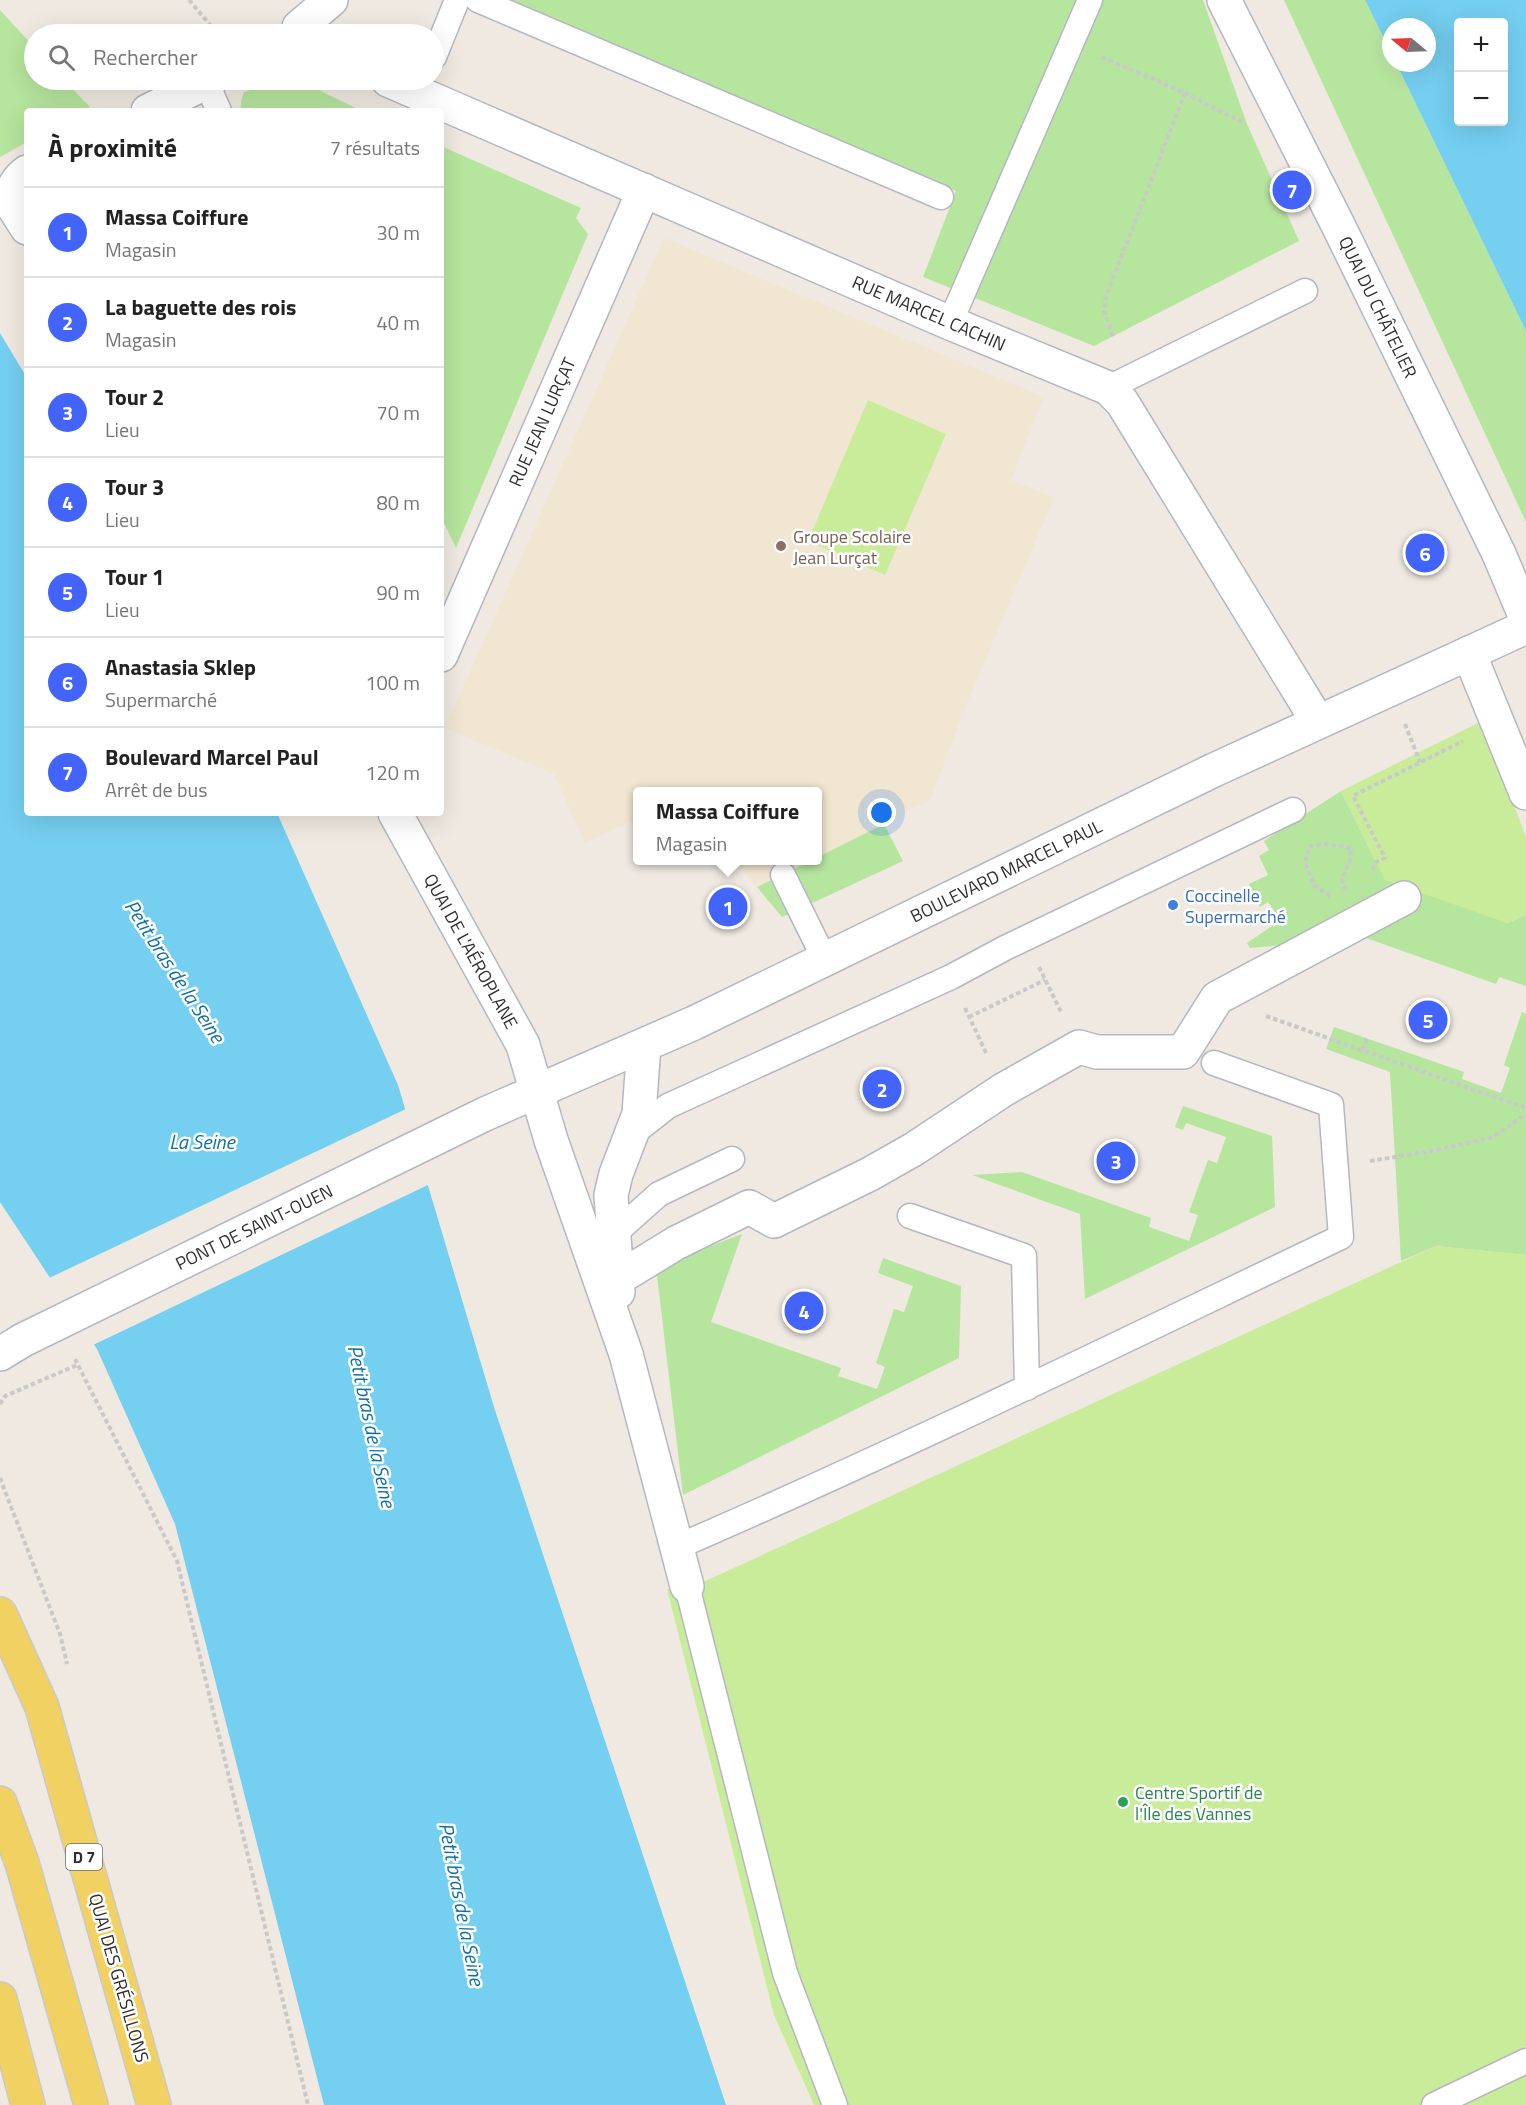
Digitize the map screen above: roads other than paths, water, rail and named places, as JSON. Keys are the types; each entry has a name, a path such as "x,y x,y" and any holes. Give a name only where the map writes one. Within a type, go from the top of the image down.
{"main road":[{"name":"QUAI DES GRÉSILLONS","path":"0,1614 42,1707 154,2105"},
{"path":"0,1803 22,1863 91,2105"},
{"path":"0,1999 28,2105"}],"street":[{"path":"307,24 331,0"},
{"name":"QUAI DU CHÂTELIER","path":"1224,0 1286,118 1494,544 1526,618"},
{"name":"RUE MARCEL CACHIN","path":"431,90 644,190 950,323 1108,388 1122,402 1318,722"},
{"path":"158,108 212,91"},
{"path":"24,174 13,188 9,200 24,223"},
{"name":"RUE JEAN LURÇAT","path":"444,648 644,190"},
{"name":"BOULEVARD MARCEL PAUL","path":"485,1114 644,1045 825,960 1214,770 1526,627"},
{"path":"1469,653 1526,793"},
{"name":"QUAI DE L'AÉROPLANE","path":"397,816 523,1045 569,1189 626,1354"},
{"path":"617,1279 676,1243 748,1207 774,1221 870,1174 914,1149 1003,1090 1079,1047 1097,1052 1183,1052 1217,998 1345,919 1404,898"},
{"path":"644,1045 639,1114 616,1174 611,1195 613,1236 626,1354 687,1586"},
{"name":"PONT DE SAINT-OUEN","path":"11,1347 485,1114"},
{"path":"569,1189 616,1174"}],"lane":[{"path":"444,32 457,0"},
{"path":"478,0 941,197"},
{"path":"950,323 1090,0"},
{"path":"1108,388 1305,291"},
{"path":"631,1135 668,1106 951,977 1005,948 1293,810"},
{"path":"783,875 825,960"},
{"path":"677,1547 757,1513 1027,1388 1341,1237 1331,1105 1214,1063"},
{"path":"613,1236 658,1194 732,1158"},
{"path":"910,1216 1024,1256 1027,1388"},
{"path":"687,1586 785,1974 836,2105"},
{"path":"1434,2105 1526,2061"}],"water":[{"path":"1365,0 1526,0 1526,331 1400,72 1436,72 1436,18 1382,18 1382,35"},
{"name":"La Seine","path":"0,333 24,373 24,816 278,816 398,1085 494,1407 726,2105 324,2105 175,1524 97,1349 0,1202"}],"place":[{"name":"Boulevard Marcel Paul","path":"1292,190"},
{"name":"Groupe Scolaire Jean Lurçat","path":"781,546"},
{"name":"Anastasia Sklep","path":"1425,553"},
{"name":"Coccinelle Supermarché","path":"1173,905"},
{"name":"Massa Coiffure","path":"728,907"},
{"name":"Tour 1","path":"1428,1020"},
{"name":"La baguette des rois","path":"882,1089"},
{"name":"Tour 2","path":"1116,1161"},
{"name":"Tour 3","path":"804,1311"},
{"name":"Centre Sportif de l'Île des Vannes","path":"1123,1802"}],"water label":[{"name":"Petit bras de la Seine","path":"175,971"},
{"name":"Petit bras de la Seine","path":"372,1426"},
{"name":"Petit bras de la Seine","path":"462,1904"}]}
